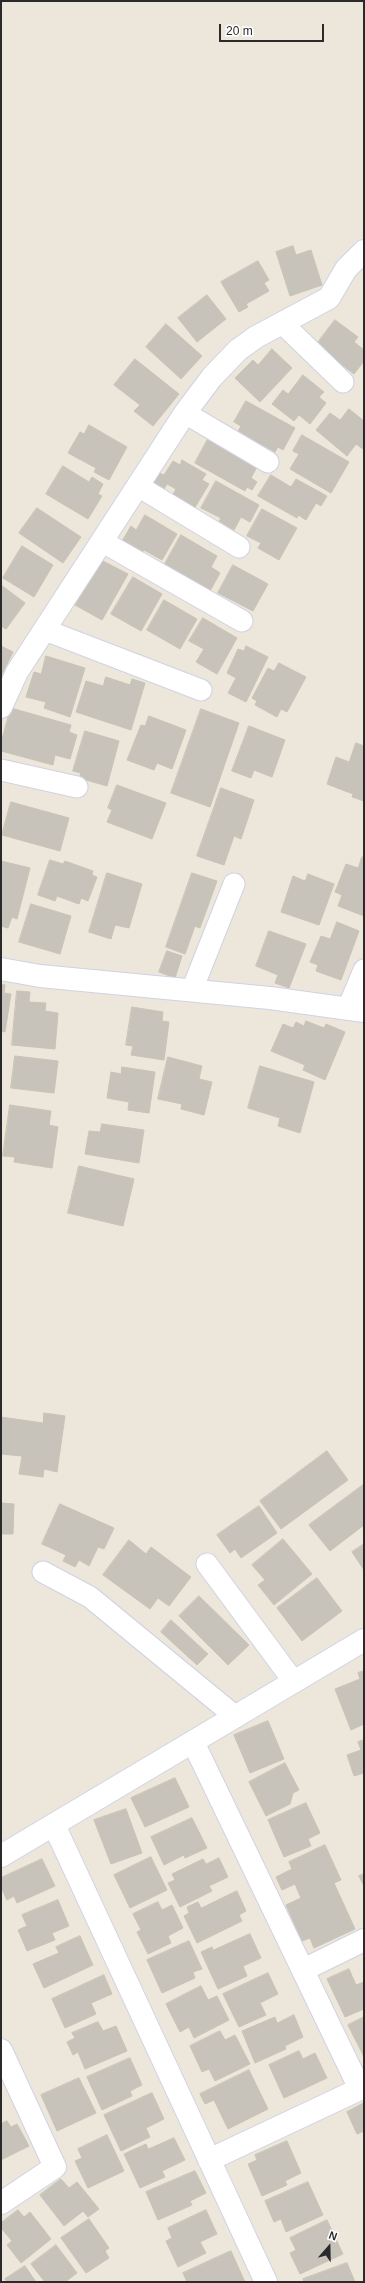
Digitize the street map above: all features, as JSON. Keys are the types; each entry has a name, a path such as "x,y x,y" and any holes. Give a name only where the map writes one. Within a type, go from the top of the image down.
{"street":[{"path":"1,707 17,672 103,542 185,413 212,377 238,350 256,337 329,298 346,269 364,251"},
{"path":"1,968 40,976 192,990 356,1009"},
{"path":"1,1856 364,1640"},
{"path":"193,1742 303,1970 362,2088 209,2160"},
{"path":"54,1825 266,2282"},
{"path":"303,1970 364,1940"},
{"path":"1,2050 55,2167 1,2203"}],"lane":[{"path":"282,323 343,382"},
{"path":"185,413 268,462"},
{"path":"138,486 239,547"},
{"path":"103,542 242,621"},
{"path":"45,630 201,690"},
{"path":"1,770 77,787"},
{"path":"192,990 234,884"},
{"path":"356,1009 364,970"},
{"path":"207,1564 294,1682"},
{"path":"43,1572 90,1597 236,1716"}],"building":[{"path":"293,246 296,255 311,250 322,285 290,296 276,252"},
{"path":"258,261 269,280 264,283 269,291 246,304 248,307 239,312 221,282"},
{"path":"207,295 226,319 197,342 178,318"},
{"path":"335,320 358,337 354,342 364,350 364,361 354,374 316,345"},
{"path":"166,324 202,356 181,379 146,347"},
{"path":"272,349 292,368 260,402 235,378 253,360 258,365"},
{"path":"135,359 179,394 153,426 134,411 140,405 114,385"},
{"path":"303,375 324,392 319,397 326,403 310,424 299,415 294,421 272,404 283,390 288,394"},
{"path":"246,401 295,428 283,450 278,447 275,452 253,440 250,443 236,435 241,426 234,422"},
{"path":"349,409 364,421 364,448 363,449 356,444 347,456 316,430 330,413 340,420"},
{"path":"89,425 127,447 109,480 94,472 96,468 68,453 80,432 84,434"},
{"path":"302,435 349,462 331,493 290,469 299,454 293,451"},
{"path":"208,439 257,467 251,478 257,482 252,490 247,487 245,491 195,463"},
{"path":"182,460 206,474 202,480 209,484 194,509 172,496 176,489 167,484 164,489 154,483 159,473 164,475 173,461 180,465"},
{"path":"63,466 89,482 92,477 103,484 98,494 102,496 88,519 46,494"},
{"path":"271,475 291,487 296,479 327,496 321,506 316,503 306,520 298,515 297,518 258,496"},
{"path":"216,481 259,505 250,522 241,517 234,530 219,521 221,518 201,508"},
{"path":"37,508 81,537 63,563 19,533"},
{"path":"262,509 297,528 279,560 258,548 261,543 247,536"},
{"path":"145,515 177,534 162,560 144,550 140,555 121,543 131,526 136,530"},
{"path":"181,535 217,556 211,567 220,573 210,591 186,577 184,581 162,569"},
{"path":"22,546 53,565 34,597 3,578"},
{"path":"101,560 128,574 102,620 75,605"},
{"path":"233,565 268,584 253,611 218,593"},
{"path":"133,577 162,594 141,631 111,614"},
{"path":"1,585 25,603 6,629 1,626"},
{"path":"164,600 197,619 180,649 147,630"},
{"path":"203,618 237,638 217,674 196,662 204,649 189,641"},
{"path":"1,646 13,652 1,676"},
{"path":"246,646 268,657 246,702 228,693 236,678 227,673 238,649 244,651"},
{"path":"46,656 85,668 70,717 44,708 46,702 26,697 34,672 41,674"},
{"path":"279,663 306,677 287,712 281,709 277,717 255,705 257,701 252,698 268,668 274,671"},
{"path":"106,677 130,685 132,679 145,683 131,730 76,712 86,681 103,686"},
{"path":"11,708 71,725 69,732 77,735 70,759 55,755 53,765 1,751 1,743"},
{"path":"201,709 239,723 210,807 171,793"},
{"path":"149,716 186,730 172,769 157,763 154,770 127,760 141,725 145,726"},
{"path":"249,726 285,740 272,777 254,770 251,778 232,771"},
{"path":"85,731 119,741 107,786 79,778 81,773 73,771"},
{"path":"356,743 364,746 364,801 352,797 353,794 327,784 336,757 349,762"},
{"path":"117,785 166,803 152,839 107,822 112,810 108,808"},
{"path":"221,788 254,800 241,839 234,836 224,865 197,856"},
{"path":"11,802 69,818 60,851 2,835"},
{"path":"362,857 364,858 364,916 338,906 342,895 335,892 346,864 358,868"},
{"path":"50,860 63,864 65,861 93,871 92,875 97,877 88,901 81,898 79,904 57,896 55,901 38,895"},
{"path":"1,861 30,868 17,919 12,917 8,928 1,926"},
{"path":"107,873 142,884 129,928 115,925 111,939 89,932"},
{"path":"192,873 217,881 200,928 195,926 185,954 166,947"},
{"path":"308,874 334,884 319,925 281,912 293,876 305,881"},
{"path":"31,904 71,916 60,954 19,942"},
{"path":"337,922 359,931 341,980 316,971 318,965 310,962 321,936 330,939"},
{"path":"269,931 306,944 289,988 275,983 278,975 256,966"},
{"path":"167,951 182,956 175,978 159,972"},
{"path":"1,984 5,985 4,993 11,994 5,1032 1,1031"},
{"path":"17,991 30,992 29,1002 46,1003 45,1011 58,1013 55,1049 12,1045"},
{"path":"132,1007 163,1012 162,1021 169,1022 164,1060 131,1055 133,1046 126,1045"},
{"path":"306,1021 324,1028 326,1024 345,1032 325,1080 303,1070 305,1065 271,1051 283,1024 293,1028 296,1022 304,1026"},
{"path":"15,1056 58,1061 54,1093 11,1088"},
{"path":"168,1057 202,1066 199,1079 212,1082 204,1115 181,1109 182,1104 158,1099"},
{"path":"260,1066 314,1082 300,1133 278,1126 280,1118 248,1108"},
{"path":"122,1067 155,1072 149,1113 128,1110 129,1102 107,1098 111,1072 121,1074"},
{"path":"10,1105 51,1111 49,1125 58,1127 52,1168 14,1162 15,1157 3,1156"},
{"path":"102,1124 144,1130 139,1163 85,1154 89,1131 100,1132"},
{"path":"79,1166 134,1179 123,1226 68,1213"},
{"path":"44,1413 65,1416 57,1472 44,1469 43,1477 19,1474 22,1456 1,1454 1,1417 43,1423"},
{"path":"327,1451 348,1480 281,1529 260,1501"},
{"path":"363,1485 364,1525 330,1551 309,1525"},
{"path":"1,1503 14,1504 13,1534 1,1534"},
{"path":"60,1504 114,1528 104,1549 98,1547 89,1566 79,1560 75,1567 63,1561 66,1555 42,1544"},
{"path":"259,1506 277,1533 241,1558 235,1549 230,1553 217,1535"},
{"path":"283,1539 312,1574 274,1605 258,1585 265,1580 252,1565"},
{"path":"129,1540 146,1554 151,1547 191,1577 169,1606 158,1598 150,1609 103,1575"},
{"path":"364,1544 364,1570 352,1552"},
{"path":"317,1578 342,1611 302,1641 277,1608"},
{"path":"199,1596 249,1645 228,1665 179,1616"},
{"path":"171,1620 208,1654 197,1665 161,1632"},
{"path":"364,1671 364,1724 351,1730 335,1689 360,1679 358,1673"},
{"path":"268,1721 284,1759 250,1773 234,1735"},
{"path":"364,1740 364,1773 354,1776 347,1755 361,1750 358,1742"},
{"path":"285,1763 299,1790 293,1793 290,1804 266,1816 249,1782"},
{"path":"175,1778 189,1807 145,1827 131,1798"},
{"path":"306,1803 320,1833 308,1839 311,1846 284,1857 268,1820"},
{"path":"126,1809 142,1853 111,1864 94,1820"},
{"path":"192,1818 207,1848 185,1858 184,1855 164,1865 151,1837"},
{"path":"325,1845 341,1880 334,1883 355,1929 314,1948 310,1938 302,1941 286,1905 301,1898 295,1884 282,1890 276,1877 292,1869 289,1862"},
{"path":"151,1857 167,1890 130,1908 114,1875"},
{"path":"219,1858 228,1877 209,1886 212,1891 180,1907 168,1883 175,1880 172,1874 203,1859 206,1864"},
{"path":"42,1859 55,1886 17,1903 14,1896 7,1900 1,1887 1,1878"},
{"path":"364,1874 364,1886 359,1876"},
{"path":"237,1891 246,1911 239,1915 242,1921 197,1943 184,1916 189,1913 187,1907 198,1902 201,1908"},
{"path":"58,1900 69,1926 52,1933 55,1940 27,1951 18,1930 27,1926 22,1915"},
{"path":"158,1902 162,1910 172,1905 183,1928 168,1936 171,1943 148,1954 137,1932 141,1930 133,1914"},
{"path":"250,1934 261,1958 243,1966 247,1976 218,1989 201,1952 212,1947 213,1950"},
{"path":"80,1936 93,1965 44,1988 33,1964 59,1953 56,1947"},
{"path":"189,1941 202,1969 193,1972 195,1978 162,1993 147,1960"},
{"path":"349,1969 356,1985 364,1982 364,2009 345,2017 327,1979"},
{"path":"268,1973 278,1994 260,2003 266,2015 239,2027 223,1994"},
{"path":"104,1975 112,1994 91,2003 96,2014 65,2028 52,1999"},
{"path":"201,1986 208,2000 217,1996 229,2020 194,2038 189,2027 180,2032 166,2004"},
{"path":"294,2015 303,2037 285,2046 286,2049 255,2063 242,2031 275,2017 277,2023"},
{"path":"364,2017 364,2057 348,2025"},
{"path":"98,2022 103,2031 116,2026 127,2051 85,2069 78,2052 73,2055 67,2042 75,2038 72,2033"},
{"path":"220,2031 225,2040 235,2035 250,2064 215,2081 209,2069 202,2072 190,2046"},
{"path":"299,2051 303,2059 315,2053 327,2078 284,2098 269,2065"},
{"path":"130,2058 142,2085 130,2091 132,2096 102,2110 87,2077"},
{"path":"249,2070 268,2109 228,2129 214,2100 205,2104 200,2094"},
{"path":"79,2078 96,2113 57,2131 41,2095"},
{"path":"152,2093 164,2119 146,2128 150,2137 121,2151 104,2115"},
{"path":"364,2103 364,2131 357,2134 347,2112"},
{"path":"7,2121 11,2127 17,2124 29,2146 1,2160 1,2124"},
{"path":"107,2135 124,2171 88,2188 75,2161 82,2158 78,2149"},
{"path":"174,2138 185,2160 162,2171 165,2177 140,2188 124,2154 146,2144 148,2149"},
{"path":"287,2141 301,2173 285,2181 287,2185 262,2196 248,2164 257,2160 255,2155"},
{"path":"195,2171 206,2193 190,2201 192,2205 158,2220 146,2192"},
{"path":"61,2179 69,2188 77,2182 99,2209 88,2217 83,2211 64,2226 40,2195"},
{"path":"308,2182 323,2215 286,2232 281,2219 274,2222 265,2201"},
{"path":"18,2210 24,2217 30,2212 51,2239 21,2263 7,2245 12,2241 1,2228 1,2223"},
{"path":"206,2210 217,2234 200,2242 206,2253 178,2267 166,2241 172,2238 168,2228"},
{"path":"89,2219 109,2248 105,2251 109,2258 86,2273 61,2238"},
{"path":"327,2220 343,2254 300,2274 290,2253 296,2250 290,2238"},
{"path":"56,2245 77,2273 65,2282 45,2282 31,2264"},
{"path":"231,2251 245,2282 187,2282 183,2273"},
{"path":"347,2263 355,2282 304,2282 303,2279"},
{"path":"25,2266 36,2282 7,2282 5,2279"}]}
